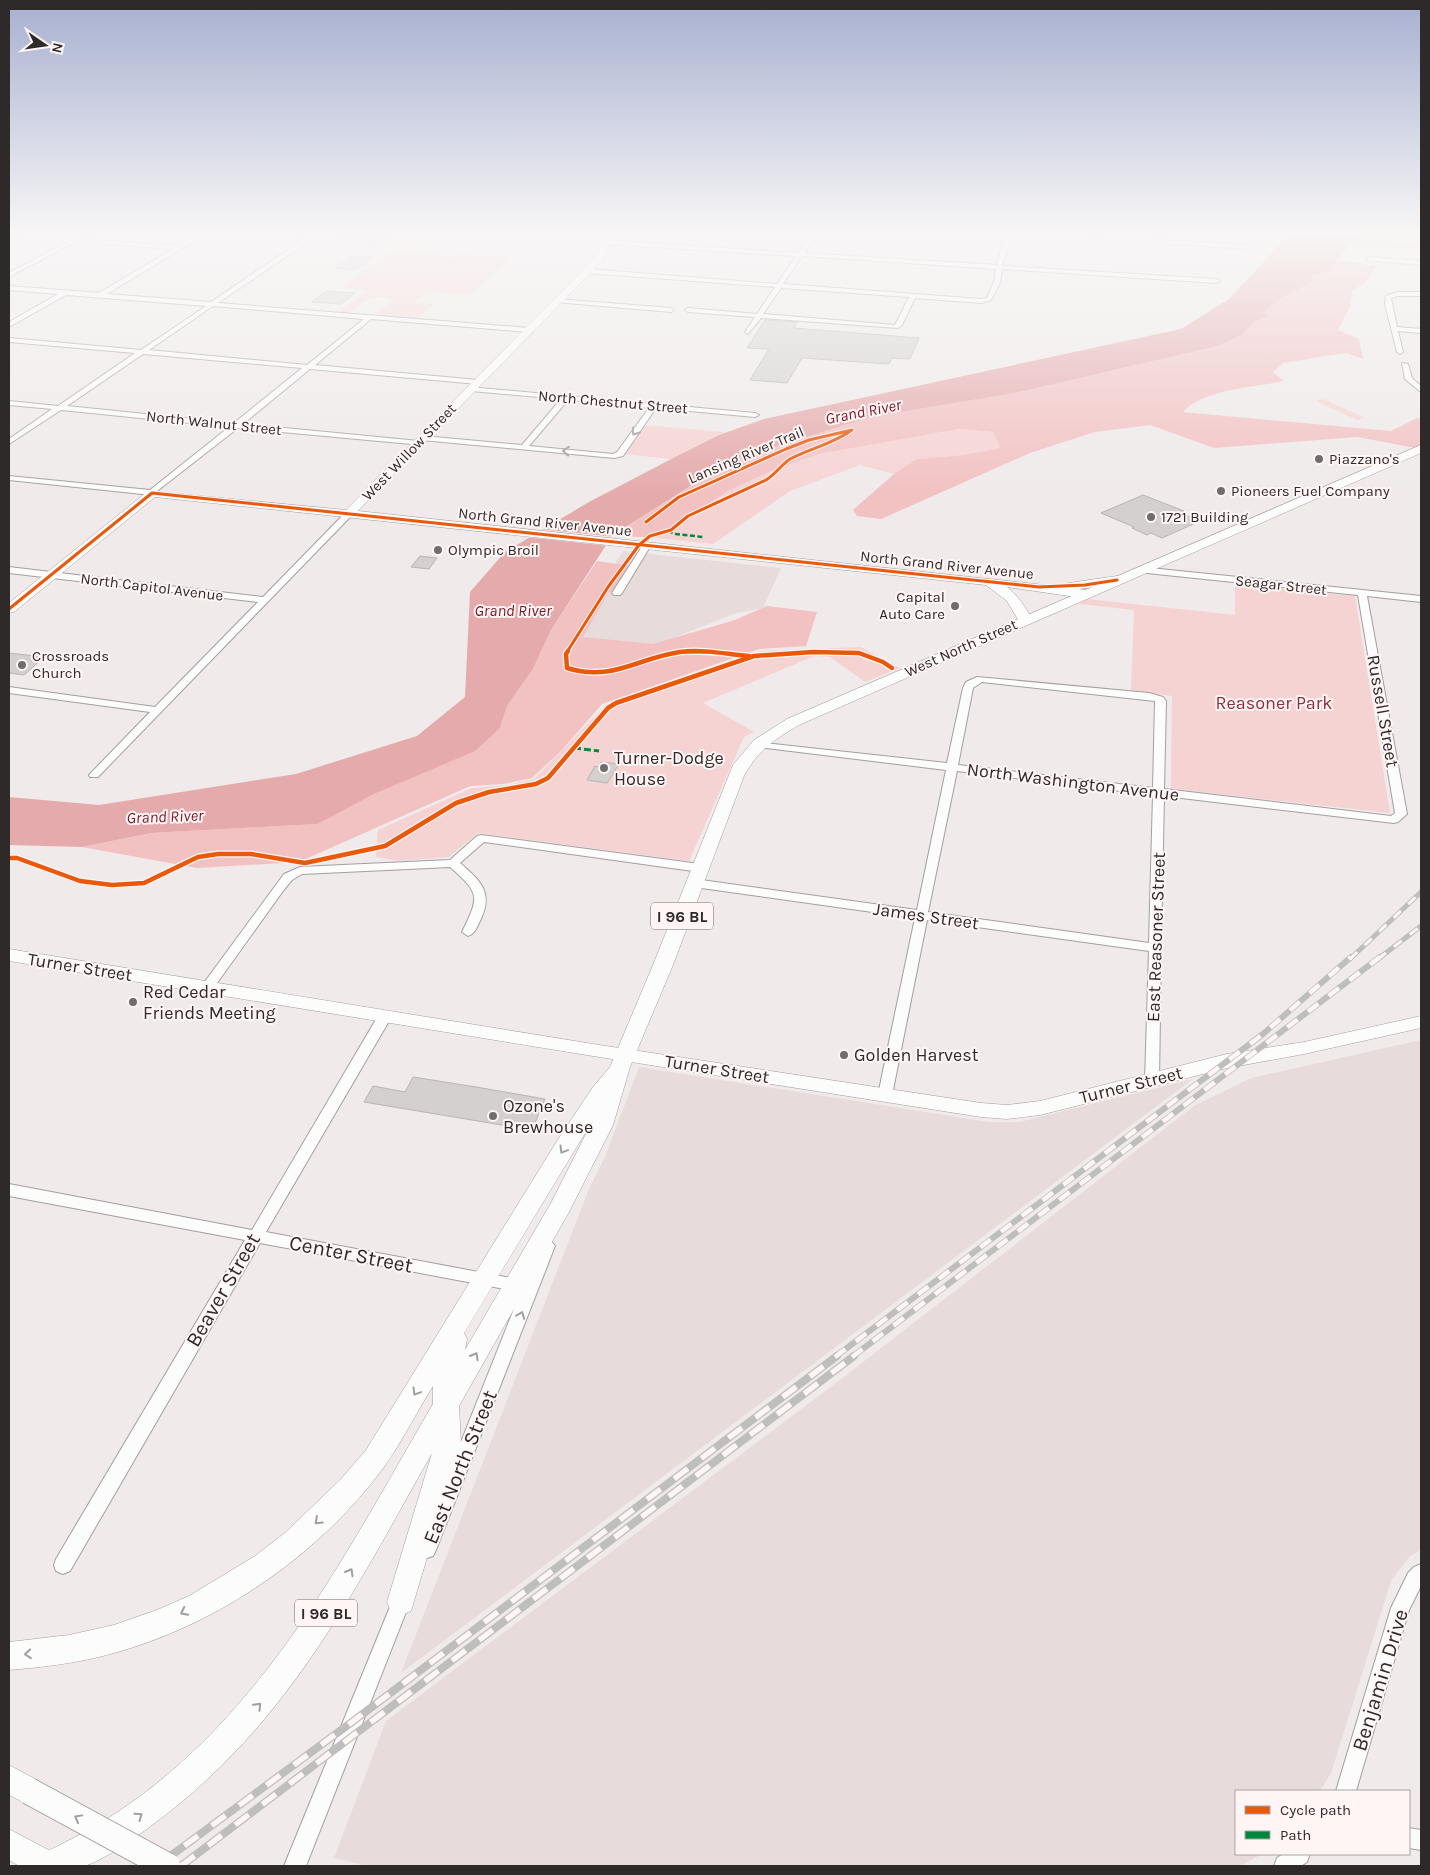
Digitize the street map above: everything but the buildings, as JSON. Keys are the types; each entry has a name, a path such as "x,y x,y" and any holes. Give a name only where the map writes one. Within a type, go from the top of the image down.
{"main road":[{"name":"I 96 BL","path":"1084,594 1421,449"},
{"name":"West North Street","path":"758,744 769,735 793,722 1084,594"},
{"name":"East North Street","path":"561,1206 602,1125 622,1061 736,776 745,758 758,744"},
{"name":"East North Street","path":"481,1284 573,1133 622,1061"},
{"name":"I 96 BL","path":"51,1866 98,1842 146,1811 208,1758 264,1699 301,1653 329,1608 561,1206"},
{"name":"I 96 BL","path":"9,1656 72,1648 142,1630 174,1617 218,1594 278,1555 334,1506 375,1458 481,1284"},
{"path":"401,1602 446,1451 449,1431 445,1383 450,1356 481,1284"}],"street":[{"path":"9,442 188,322"},
{"path":"9,609 364,322"},
{"path":"425,322 529,330"},
{"name":"West Willow Street","path":"94,775 537,322"},
{"path":"748,332 755,322"},
{"path":"824,322 891,327 899,325 901,322"},
{"path":"1392,322 1400,352"},
{"path":"1394,329 1421,331"},
{"path":"9,340 478,382"},
{"path":"1404,364 1409,378 1421,390"},
{"name":"North Chestnut Street","path":"470,390 755,415"},
{"path":"524,447 566,398"},
{"name":"North Walnut Street","path":"9,403 237,425 524,447 614,456 620,454 654,406"},
{"path":"9,478 152,493"},
{"name":"North Grand River Avenue","path":"152,493 1038,587 1084,594"},
{"path":"617,594 641,545"},
{"name":"North Capitol Avenue","path":"9,570 265,600"},
{"name":"Seagar Street","path":"1140,570 1421,599"},
{"path":"1038,587 1085,585 1117,580"},
{"name":"North Grand River Avenue","path":"990,582 1005,590 1022,612 1025,620"},
{"name":"Russell Street","path":"1362,594 1401,814 1399,818 1388,820"},
{"name":"East Reasoner Street","path":"952,768 968,688 976,680 989,679 1149,696 1159,699 1162,704 1152,1080"},
{"path":"9,690 157,710"},
{"name":"North Washington Avenue","path":"758,744 1388,820"},
{"path":"885,1095 952,768"},
{"name":"James Street","path":"453,863 481,838 921,916 1157,948"},
{"path":"207,988 284,882 288,877 300,871 453,863 473,881 479,892 481,904 468,932"},
{"name":"Turner Street","path":"9,955 385,1016 622,1061 1007,1112 1040,1108 1227,1061 1304,1048 1421,1022"},
{"name":"Beaver Street","path":"63,1565 385,1016"},
{"name":"Center Street","path":"9,1190 255,1235 481,1284 516,1285"},
{"name":"East North Street","path":"295,1866 401,1602 436,1532 516,1329 561,1206"},
{"name":"Benjamin Drive","path":"1346,1790 1400,1608 1415,1579 1421,1573"},
{"path":"19,1785 167,1866"},
{"path":"9,1844 47,1866"},
{"path":"1285,1866 1298,1855"}],"shaded area":[{"path":"1255,322 1342,322 1338,330 1359,339 1363,359 1347,353 1284,363 1273,372 1284,381 1216,394 1192,404 1183,412 1391,431 1417,418 1421,419 1421,449 1357,437 1214,448 1150,425 1095,432 1030,453 881,519 857,516 853,510 894,474 917,459 963,455 1000,448 993,432 959,429 819,454 773,470 728,491 669,529 645,537 613,536 731,460 871,417 1015,393 1218,346 1243,334"},
{"path":"623,551 781,568 763,608 736,613 651,647 568,637"},
{"path":"597,561 631,566 614,590 608,593 583,637 653,644 735,620 767,606 817,612 806,646 759,649 602,704 561,751 532,778 503,784 470,786 299,862 197,868 82,847 151,833 318,824 374,794 431,769 500,728 507,706 533,669 551,630"},
{"path":"1421,1040 1421,1550 1410,1556 1391,1581 1331,1773 1321,1790 1235,1790 1235,1855 1260,1855 1240,1866 366,1866 334,1858 386,1721 836,1383 1194,1106 1251,1078"},
{"path":"639,1067 989,1122 1019,1122 1193,1079 401,1673 589,1189 605,1157"}],"green space":[{"path":"1324,399 1365,418 1357,420 1316,401"},
{"path":"645,425 725,432 671,459 623,454"},
{"path":"959,429 993,432 1000,448 963,455 917,459 894,474 860,465 790,491 713,544 645,537 669,528 728,491 773,470 819,454"},
{"name":"Reasoner Park","path":"1235,584 1355,596 1390,813 1171,789 1172,696 1131,690 1134,610 1079,604 1087,599 1235,615"},
{"path":"861,647 900,668 865,682 830,657 814,656 703,703 754,732 744,737 689,861 478,833 449,857 398,861 376,857 378,830 472,788 508,785 534,779 606,705 762,651"}],"water":[{"name":"Grand River","path":"1193,322 1255,322 1243,334 1218,346 1015,393 871,417 731,460 612,536 551,630 533,669 507,706 500,728 475,751 374,794 318,824 151,833 82,847 9,845 9,797 99,805 296,774 417,736 465,697 470,592 505,552 589,502 719,435 764,419 1181,329"}],"pier":[{"path":"539,529 616,537 609,546 525,537"}],"railway":[{"path":"1350,959 1421,892"},
{"path":"1378,959 1421,926"},
{"path":"835,1357 1263,1034 1351,957"},
{"path":"852,1357 1380,957"},
{"path":"157,1866 352,1722 837,1356"},
{"path":"181,1866 854,1356"}],"marked path":[{"path":"668,531 676,534 703,537"},
{"path":"574,748 599,751"}],"cycle path":[{"name":"Lansing River Trail","path":"646,522 679,497 786,449 809,440 852,430 838,440 787,461 776,474 766,480 688,516 671,530 650,536 639,545 608,587 566,654 567,668 596,673 610,672 679,652 705,651 749,656"},
{"path":"9,609 152,493 1039,587 1085,585 1117,580"},
{"path":"9,858 17,858 80,881 112,885 144,883 198,857 218,854 251,854 305,863 385,846 456,803 489,792 536,784 548,778 608,708 616,703 754,656 813,652 859,653 883,662 892,668"}],"place":[{"name":"Piazzano's","path":"1319,459"},
{"name":"Pioneers Fuel Company","path":"1221,491"},
{"name":"1721 Building","path":"1151,517"},
{"name":"Olympic Broil","path":"438,550"},
{"name":"Capital Auto Care","path":"955,606"},
{"name":"Crossroads Church","path":"22,665"},
{"name":"Turner-Dodge House","path":"604,768"},
{"name":"Red Cedar Friends Meeting","path":"133,1002"},
{"name":"Golden Harvest","path":"844,1055"},
{"name":"Ozone's Brewhouse","path":"493,1116"}]}
